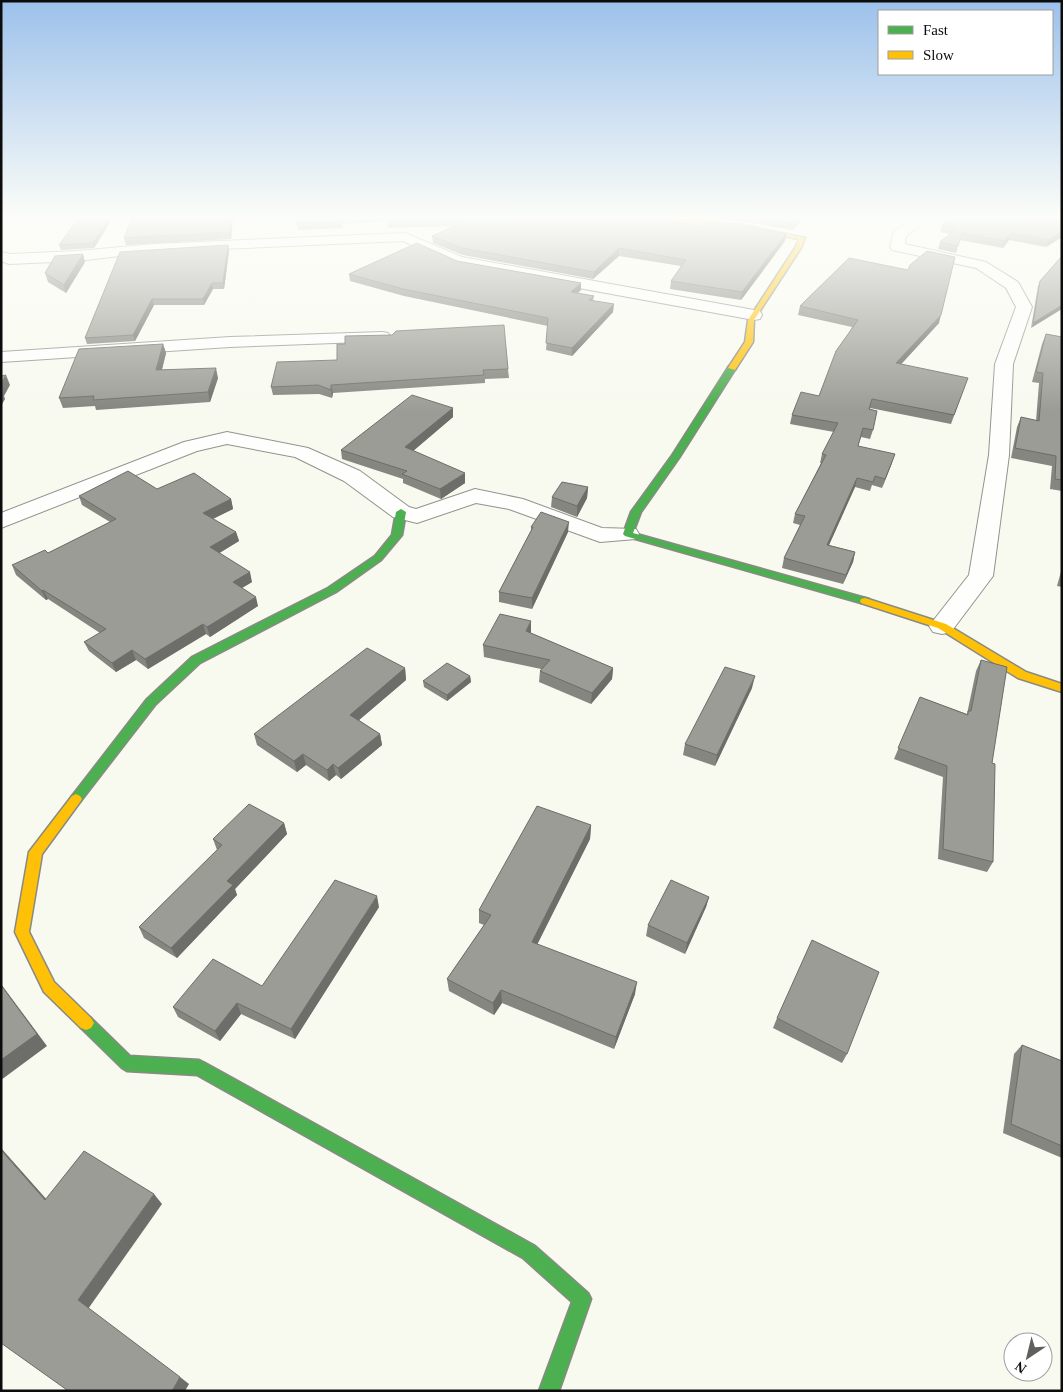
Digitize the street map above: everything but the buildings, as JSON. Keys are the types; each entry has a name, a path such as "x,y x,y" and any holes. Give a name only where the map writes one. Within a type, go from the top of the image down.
{"street":[{"path":"567,281 754,315"},
{"path":"628,534 636,512 675,458 749,342 754,315 776,281"},
{"path":"942,626 981,576 999,456 1004,364 1024,307 1012,285 1005,281"},
{"path":"1,357 230,342 387,337"},
{"path":"6,512 191,446 227,438 301,452 352,476 401,512 417,516 475,496 515,504 600,535 628,534 711,559 817,586 942,626 1022,675 1062,688"},
{"path":"401,512 397,535 378,558 332,590 196,660 151,702 36,852 22,932 49,987 127,1063 199,1068 529,1252 582,1299 549,1391"}],"traffic: fast":[{"path":"732,368 675,458 636,512 628,534 865,601"},
{"path":"76,799 151,702 196,660 332,590 378,558 397,535 401,512"},
{"path":"86,1023 127,1063 199,1068 529,1252 582,1299 549,1391"}],"traffic: slow":[{"path":"732,368 749,342 751,320 776,281"},
{"path":"865,601 942,626 1022,675 1062,688"},
{"path":"76,799 36,852 22,932 49,987 86,1023"}]}
